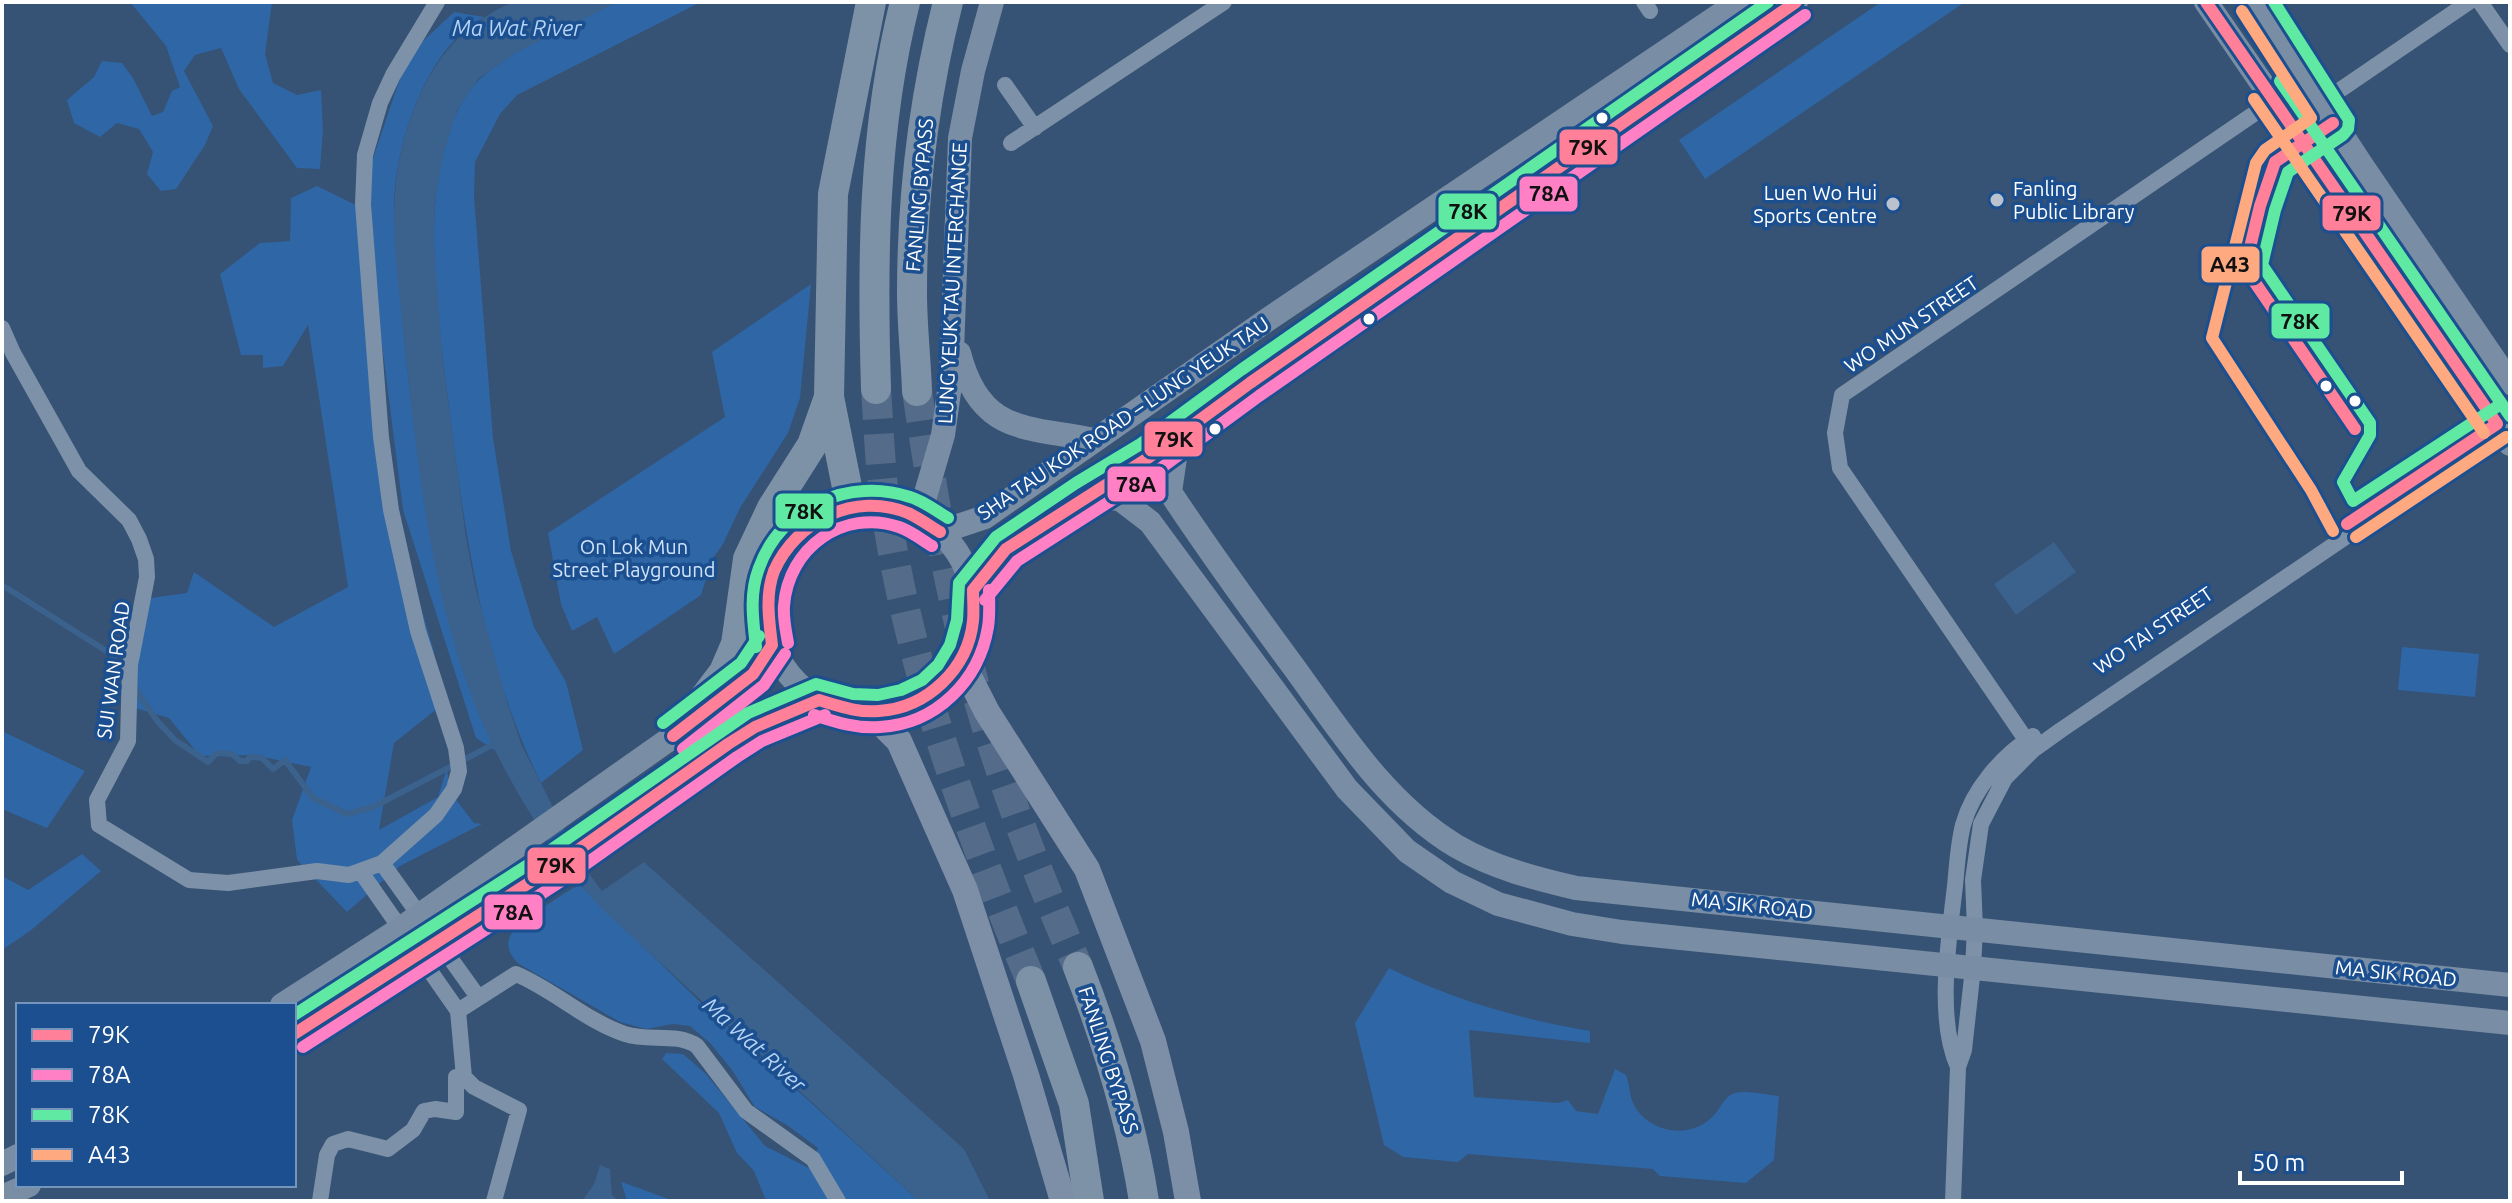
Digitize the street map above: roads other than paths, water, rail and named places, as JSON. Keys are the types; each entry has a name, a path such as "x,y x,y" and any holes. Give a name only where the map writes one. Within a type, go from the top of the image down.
{"highway":[{"path":"851,507 829,397 833,194 871,2"},
{"name":"FANLING BYPASS","path":"876,389 876,198 889,69 905,2"},
{"name":"FANLING BYPASS","path":"917,391 912,297 917,182 926,107 948,2"},
{"path":"678,733 724,672 736,644 748,559 772,508 812,445 829,397"},
{"name":"FANLING BYPASS","path":"1078,967 1121,1087 1136,1146 1144,1201"},
{"path":"1031,981 1074,1104 1089,1201"}],"main road":[{"name":"LUNG YEUK TAU INTERCHANGE","path":"919,517 943,435 951,378 960,138 973,71 992,2"},
{"name":"SHA TAU KOK ROAD – LUNG YEUK TAU","path":"940,532 985,517 1267,320 1739,2"},
{"name":"SHA TAU KOK ROAD – LUNG YEUK TAU","path":"973,590 1006,549 1148,458 1250,383 1796,2"},
{"path":"2206,2 2506,429"},
{"path":"2255,2 2510,383"},
{"path":"953,330 965,378 979,402 999,418 1016,427 1094,440"},
{"name":"SHA TAU KOK ROAD – LUNG YEUK TAU","path":"1170,492 1176,451 1198,423"},
{"name":"MA SIK ROAD","path":"1170,492 1209,552 1367,767 1410,812 1455,845 1505,869 1576,888 2510,985"},
{"name":"MA SIK ROAD","path":"1085,496 1120,499 1150,522 1330,767 1367,812 1407,851 1476,895 1524,913 1599,929 2510,1023"},
{"path":"886,506 919,517 940,532 962,558 973,590 972,635 961,661 951,675 923,699 898,709 871,713 843,709 819,700 791,676 772,645 766,610 772,574 779,557 802,530 817,519 851,507 886,506"},
{"path":"285,1003 410,923 678,733 753,674 772,645"},
{"path":"961,661 987,712 1087,869 1153,1041 1176,1132 1188,1201"},
{"path":"296,1033 557,865 728,744 755,727 819,700"},
{"path":"871,713 899,741 965,890 1026,1075 1063,1201"},
{"path":"2,1197 24,1187"}],"street":[{"name":"SUI WAN ROAD","path":"2,328 79,471 129,520 146,559 147,577 130,665 128,741 97,800 99,825 189,880 228,883 317,871 349,875 382,863 445,806 459,771 456,748 418,631 391,510 381,437 363,204 365,155 380,103 393,75 437,2"},
{"path":"1011,143 1224,2"},
{"path":"2321,103 2469,2"},
{"path":"2480,2 2509,40"},
{"name":"WO MUN STREET","path":"2030,745 1840,468 1835,433 1842,395 2305,79"},
{"path":"1005,85 1035,128"},
{"name":"WO TAI STREET","path":"1958,1067 1950,1050 1947,1030 1950,926 1964,824 1993,770 2506,429"},
{"name":"WO TAI STREET","path":"1958,1067 1964,1050 1973,968 1973,880 1981,824 2005,778 2030,745"},
{"path":"382,863 410,923"},
{"path":"361,872 410,923 428,948 478,997"},
{"path":"428,948 458,1011 464,1077 474,1087 519,1110 494,1201"},
{"path":"458,1011 516,974 618,1032 642,1039 687,1039 697,1046 746,1111 813,1159 838,1201"},
{"path":"1953,1201 1958,1067"},
{"path":"320,1201 327,1155 333,1144 348,1139 388,1149 413,1130 424,1111 456,1112 456,1077 464,1077"}],"water":[{"name":"Ma Wat River","path":"513,2 617,2 517,52 478,79 457,110 444,152 435,200 434,245 442,354 466,537 475,586 522,746 582,864 602,891 644,862 964,1149 990,1201 919,1201 602,909 565,865 531,815 501,763 477,710 448,620 420,479 399,294 394,205 405,136 423,88 436,66 468,30"},
{"path":"2054,542 2076,572 2016,615 1994,584"},
{"path":"600,1165 610,1169 612,1195 619,1201 582,1201 594,1184"}],"waterway":[{"path":"2,585 111,654 124,673"},
{"path":"133,686 175,740 208,762 217,753 232,754 240,761 247,761 250,757 262,758 273,769 285,760 313,798 347,814 373,807 498,742"}],"tunnel":[{"path":"876,389 886,511 910,632 964,808 1031,981"},
{"path":"917,391 945,556 977,693 1016,813 1078,967"}],"place":[{"name":"Fanling Public Library","path":"1997,200"},
{"name":"Luen Wo Hui Sports Centre","path":"1893,204"}],"park label":[{"name":"On Lok Mun Street Playground","path":"634,558"}]}
